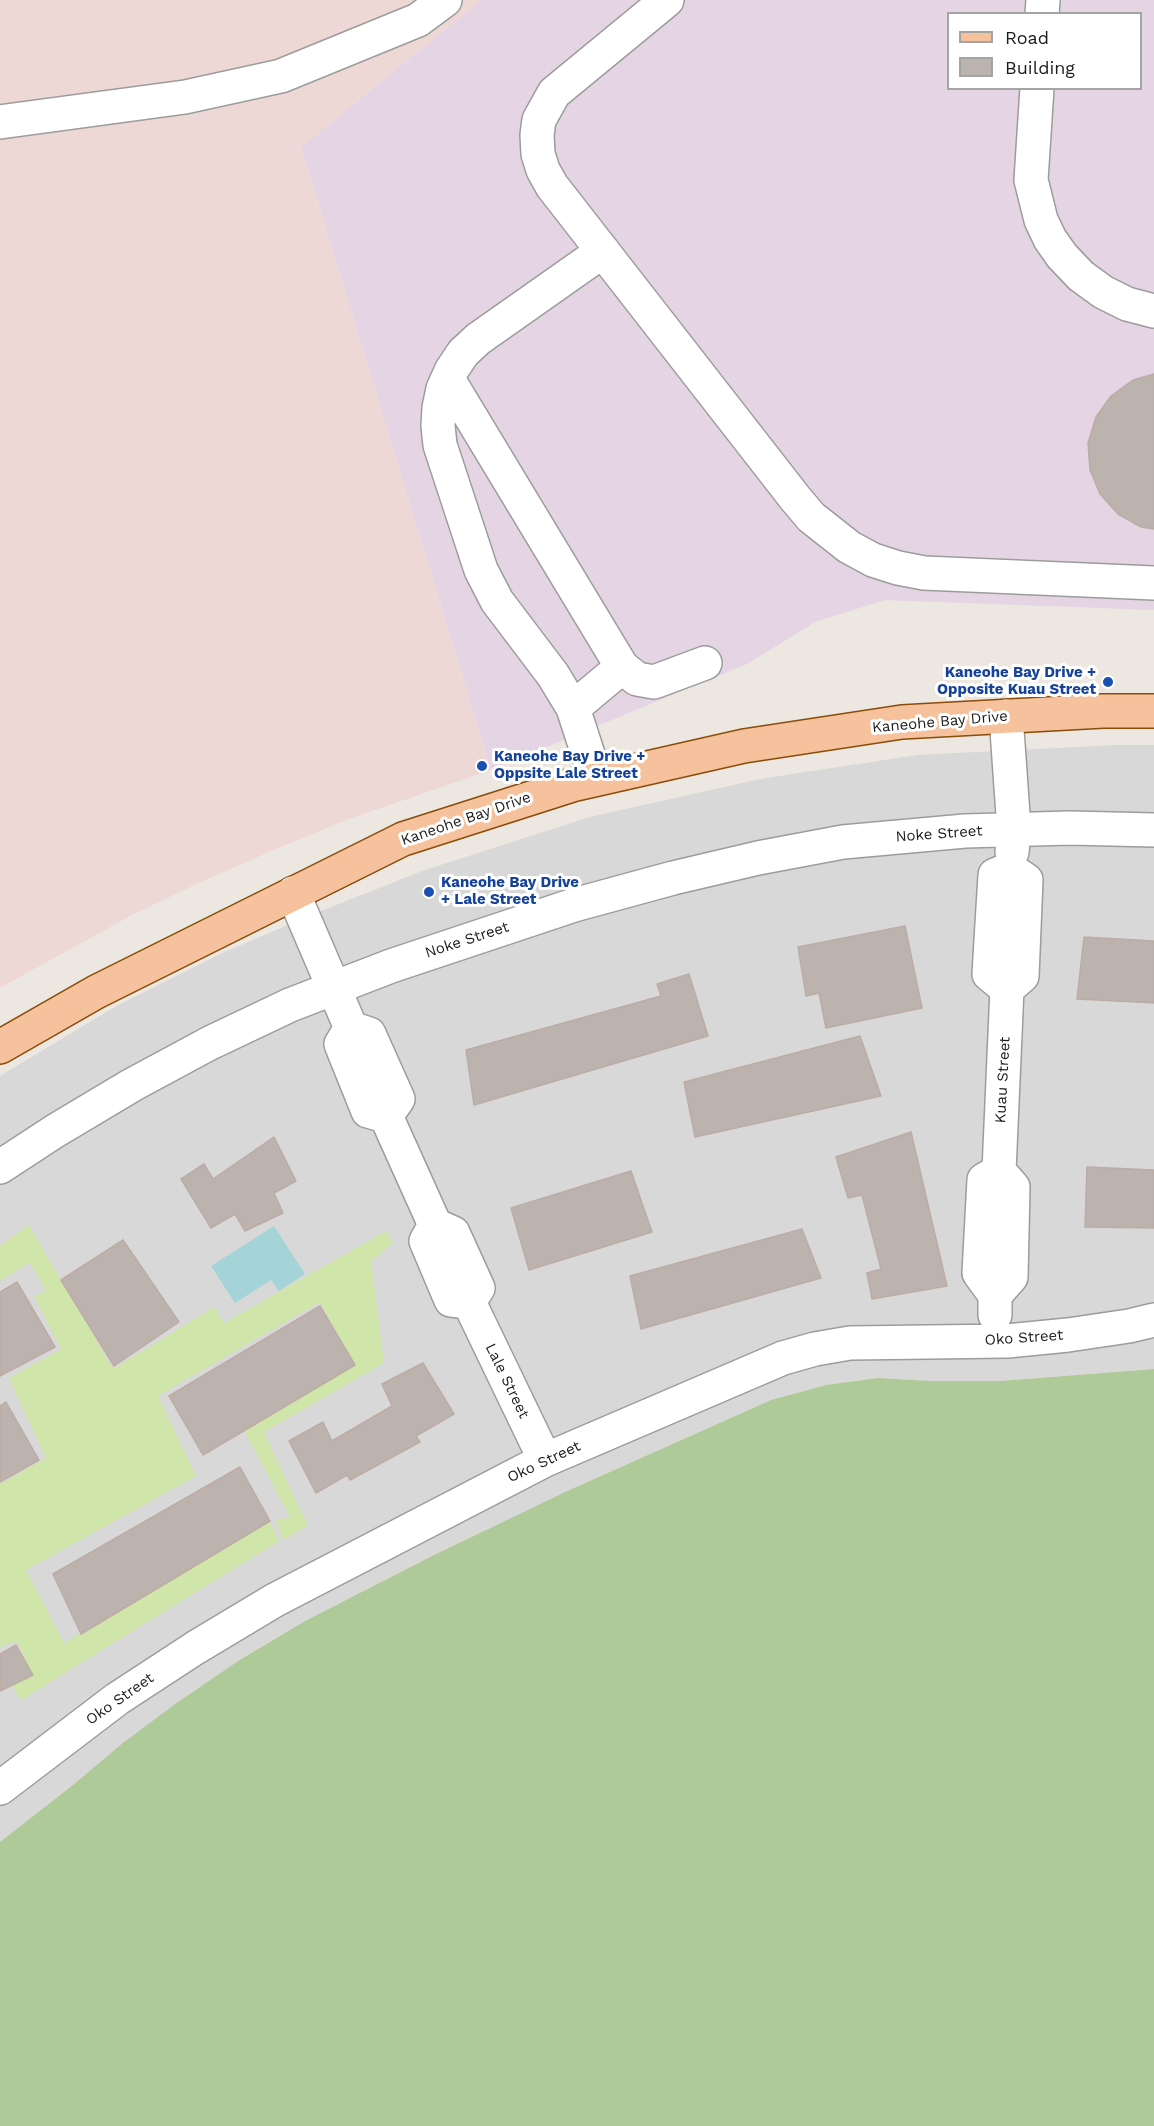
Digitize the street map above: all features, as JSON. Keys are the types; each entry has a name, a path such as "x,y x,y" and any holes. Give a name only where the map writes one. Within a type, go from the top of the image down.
{"main road":[{"name":"Kaneohe Bay Drive","path":"0,1047 96,992 403,839 495,808 596,779 744,746 902,722 1103,711 1154,711"}],"lane":[{"path":"0,122 185,97 281,76 418,20 445,0"},
{"path":"667,0 554,93 540,120 537,135 538,153 543,171 552,186 795,498 811,517 849,547 873,560 898,568 924,573 1154,583"},
{"path":"1037,90 1031,180 1041,220 1050,239 1081,276 1102,292 1127,304 1154,311"},
{"path":"596,779 573,708 553,675 497,601 482,570 440,445 439,408 448,379 463,353 478,339 603,251"},
{"path":"448,379 622,667 637,679 654,682 705,663"},
{"path":"573,708 622,667"},
{"name":"Kuau Street","path":"995,1341 996,1295 1011,1277 1013,1187 999,1171 1007,989 1022,976 1026,880 1010,868 1014,829 1006,716"},
{"name":"Noke Street","path":"0,1167 84,1114 181,1059 290,1005 390,966 574,905 758,858 843,842 1014,829 1154,830"},
{"name":"Lale Street","path":"293,893 351,1028 369,1034 398,1099 387,1116 435,1225 453,1233 466,1260 478,1288 470,1302 545,1460"},
{"name":"Oko Street","path":"0,1788 117,1699 274,1600 545,1460 783,1358 850,1343 995,1341 1068,1335 1154,1320"}],"shaded area":[{"path":"0,0 481,0 301,147 491,770 349,819 205,880 134,914 0,988"},
{"path":"481,0 1154,0 1154,610 885,600 815,622 747,664 491,770 301,147"},
{"path":"1154,745 1154,1369 1000,1381 878,1378 826,1385 771,1400 565,1492 305,1621 238,1661 175,1704 0,1842 0,1076 118,1005 220,954 422,871 590,817 760,779 917,755"}],"green space":[{"path":"29,1225 113,1369 214,1307 224,1323 386,1231 393,1243 371,1261 384,1363 264,1432 308,1526 283,1540 276,1520 290,1517 244,1430 355,1366 320,1302 158,1396 196,1476 26,1570 64,1643 270,1521 279,1541 21,1700 12,1686 33,1675 17,1641 0,1647 0,1484 46,1458 9,1378 61,1349 34,1296 46,1291 30,1262 0,1281 0,1246"},
{"path":"1154,1369 1154,2126 0,2126 0,1842 123,1743 238,1661 305,1621 434,1555 565,1492 771,1400 826,1385 878,1378 1000,1381"}],"water":[{"path":"274,1226 305,1274 279,1291 271,1280 235,1303 211,1266"}],"building":[{"path":"1154,374 1154,529 1141,527 1118,514 1100,494 1090,470 1088,443 1096,417 1111,396 1133,380"},
{"path":"905,926 922,1008 826,1028 819,993 806,996 798,947"},
{"path":"1084,937 1154,941 1154,1003 1077,999"},
{"path":"689,974 708,1036 474,1105 466,1050 661,996 657,984"},
{"path":"860,1036 881,1096 695,1137 684,1082"},
{"path":"911,1132 947,1286 872,1299 867,1273 881,1269 862,1195 848,1198 836,1157"},
{"path":"274,1137 296,1181 274,1193 283,1213 245,1231 235,1214 211,1228 181,1179 204,1164 213,1179"},
{"path":"1087,1167 1154,1170 1154,1228 1085,1227"},
{"path":"631,1171 652,1232 529,1270 511,1208"},
{"path":"802,1229 821,1278 641,1329 630,1276"},
{"path":"123,1240 179,1322 114,1366 61,1280"},
{"path":"17,1282 55,1347 0,1376 0,1292"},
{"path":"320,1306 355,1365 203,1455 169,1396"},
{"path":"423,1363 454,1414 416,1436 420,1442 350,1480 347,1475 316,1493 289,1441 323,1422 332,1441 392,1406 382,1384"},
{"path":"6,1402 39,1460 0,1482 0,1406"},
{"path":"240,1467 270,1521 81,1634 53,1574"},
{"path":"16,1645 33,1675 0,1691 0,1654"}],"place":[{"name":"Kaneohe Bay Drive + Opposite Kuau Street","path":"1108,682"},
{"name":"Kaneohe Bay Drive + Oppsite Lale Street","path":"482,766"},
{"name":"Kaneohe Bay Drive + Lale Street","path":"429,892"}]}
